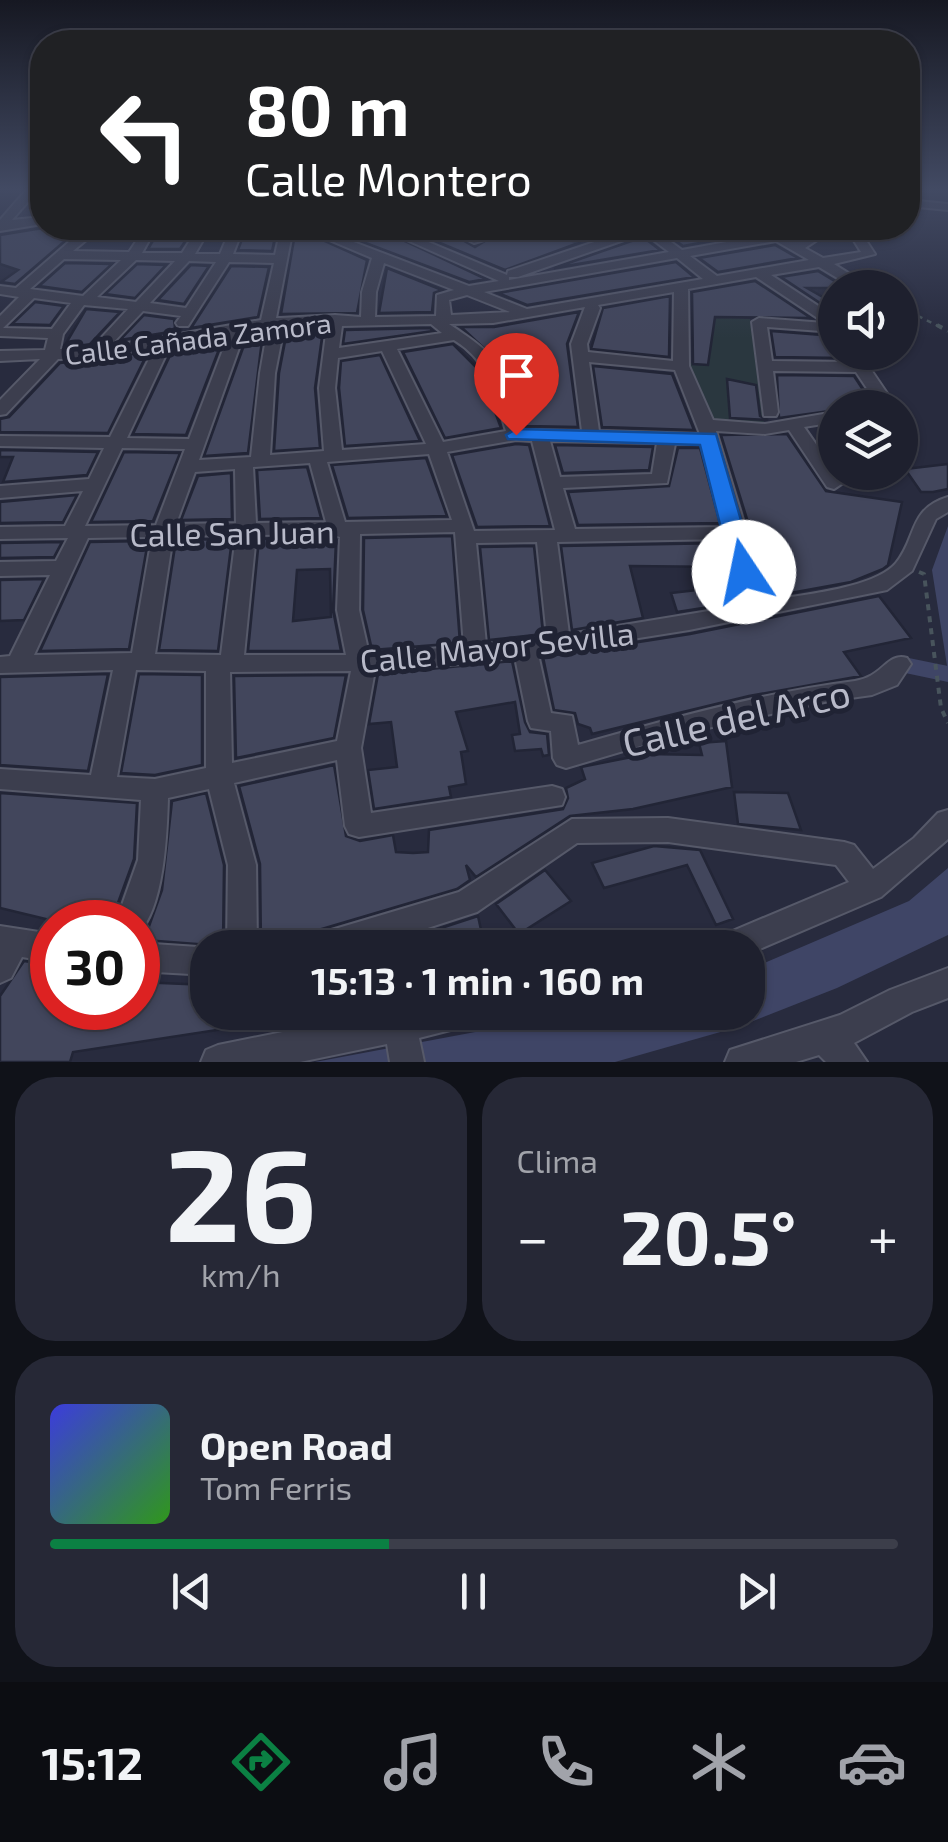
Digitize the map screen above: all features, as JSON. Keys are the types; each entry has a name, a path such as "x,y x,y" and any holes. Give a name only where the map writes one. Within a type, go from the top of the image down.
{"street":[{"path":"0,324 23,294 77,240"},
{"path":"0,410 51,357 56,334 83,300 134,256 143,240"},
{"path":"95,353 186,257 197,240"},
{"path":"9,664 62,568 114,446 232,240"},
{"path":"242,930 242,865 219,777 225,661 246,533 252,462 270,381 265,364 283,240"},
{"path":"346,240 528,314"},
{"path":"414,240 503,278"},
{"path":"472,290 610,240"},
{"path":"660,240 716,282"},
{"path":"516,435 497,373 480,352 444,325 442,298 760,240"},
{"path":"784,240 837,270"},
{"path":"798,247 809,240"},
{"name":"Calle Cañada Zamora","path":"0,356 95,353 273,322 368,319 444,325 528,314 868,254 859,240"},
{"path":"61,254 278,259"},
{"path":"368,319 369,292 380,254"},
{"path":"447,280 479,268"},
{"path":"760,274 818,314"},
{"path":"681,287 680,366 707,432 737,533 751,611"},
{"path":"0,290 139,306 245,327 192,444 163,533 102,787"},
{"path":"590,303 593,308 579,344 591,436"},
{"path":"335,319 325,456 344,530 348,610 362,662 348,748 359,826 552,796"},
{"path":"770,412 759,322 818,325"},
{"path":"334,354 387,346 444,325"},
{"path":"0,332 56,334"},
{"path":"387,346 435,445 464,532 476,655"},
{"path":"580,356 680,366"},
{"path":"765,366 818,363"},
{"path":"185,467 435,445 441,448 516,435 667,438 818,420"},
{"path":"792,422 818,460"},
{"path":"540,437 553,483 559,644"},
{"path":"553,483 660,480 667,438"},
{"path":"0,441 114,446 192,444"},
{"path":"0,492 96,484"},
{"name":"Calle Mayor Sevilla","path":"9,664 362,662 476,655 559,644 879,585 905,566 928,516 948,503"},
{"name":"Calle San Juan","path":"0,533 737,533"},
{"path":"0,568 62,568"},
{"name":"Calle del Arco","path":"525,648 540,721 564,723 566,758 681,724 829,692 863,689 889,679 898,664"},
{"path":"0,779 155,790 348,748"},
{"path":"139,900 152,860 155,790"},
{"path":"765,932 871,888 916,858 948,821"},
{"path":"378,930 467,903 572,831 668,830 844,854 871,888"},
{"path":"4,950 30,949"},
{"path":"160,958 190,959"},
{"path":"742,1062 846,1030 901,1001 948,983"},
{"path":"218,1062 350,1030"},
{"path":"402,1030 408,1062"},
{"path":"822,1035 850,1062"}],"path":[{"path":"918,316 948,331"},
{"path":"924,574 941,708 948,723"}],"shaded area":[{"path":"714,317 750,319 764,424 708,421 689,363 708,365"}],"water":[{"path":"948,526 948,672 932,570"},
{"path":"948,868 948,935 837,988 765,1016 765,963 909,901"},
{"path":"485,1030 727,1030 615,1062 315,1062"}],"building":[{"path":"0,239 66,240 15,284 1,282 18,270 0,264"},
{"path":"153,240 186,240 180,249 148,249"},
{"path":"242,240 274,240 272,251 238,250"},
{"path":"294,240 323,240 367,260 357,313 281,314"},
{"path":"358,240 403,240 486,279 469,282"},
{"path":"433,240 462,240 475,247 486,240 581,242 505,270"},
{"path":"634,240 647,240 660,250 554,268"},
{"path":"675,240 716,240 683,246"},
{"path":"775,245 798,258 718,272 699,258"},
{"path":"676,262 694,277 527,305 498,293"},
{"path":"65,263 112,264 82,292 39,286"},
{"path":"137,264 166,265 135,298 105,294"},
{"path":"191,265 209,266 184,304 158,300"},
{"path":"231,266 269,267 258,317 191,328"},
{"path":"387,268 442,290 434,293 432,312 379,313"},
{"path":"818,271 818,288 807,288 818,294 818,302 781,277"},
{"path":"755,281 811,318 715,317 708,365 693,364 692,292"},
{"path":"670,296 669,357 591,349 603,308"},
{"path":"35,302 64,306 50,325 12,324"},
{"path":"86,309 120,312 89,345 65,345"},
{"path":"579,312 567,344 578,427 526,426 502,365 461,327 494,327"},
{"path":"144,315 174,319 175,328 182,330 120,340"},
{"path":"323,330 315,388 320,448 274,451 279,373 287,331"},
{"path":"345,330 433,331 343,344"},
{"path":"771,331 818,335 818,358 775,357"},
{"path":"263,332 248,453 204,456 248,334"},
{"path":"223,339 186,435 133,434 174,347"},
{"path":"453,344 480,371 501,428 445,438 403,352"},
{"path":"148,352 108,433 0,432 0,419 9,417 60,363"},
{"path":"380,355 420,441 345,446 339,388 341,361"},
{"path":"593,366 672,374 694,430 602,427"},
{"path":"777,375 854,376 863,390 818,390 818,413 779,418"},
{"path":"727,379 756,385 760,416 768,420 730,418"},
{"path":"787,434 818,479 818,490 902,502 888,565 851,582 763,598 751,532 721,435"},
{"path":"529,445 550,526 477,527 452,455"},
{"path":"555,445 653,447 649,470 563,473"},
{"path":"678,448 700,448 720,523 578,525 568,492 669,486"},
{"path":"0,450 98,452 87,475 3,482 13,457 0,457"},
{"path":"124,452 180,453 153,521 91,522"},
{"path":"426,458 447,516 348,518 332,465"},
{"path":"948,464 948,489 921,492 918,467"},
{"path":"307,467 321,518 260,519 257,470"},
{"path":"231,473 232,519 181,520 198,476"},
{"path":"77,495 63,522 0,523 0,502"},
{"path":"452,536 460,643 372,650 363,610 364,538"},
{"path":"232,539 218,651 159,650 176,540"},
{"path":"259,539 336,540 333,610 341,651 248,651","holes":["330,569 331,617 293,621 297,570"]},
{"path":"148,541 129,649 40,651 90,542"},
{"path":"62,542 54,557 0,558 0,543"},
{"path":"725,543 729,567 630,566 643,618 572,630 561,546"},
{"path":"534,546 543,634 489,640 480,547"},
{"path":"44,579 24,620 0,621 0,580"},
{"path":"732,586 735,603 677,612 671,593"},
{"path":"879,596 911,638 844,652 861,676 749,696 592,734 590,728 578,724 575,713 554,710 543,657 690,634"},
{"path":"512,661 525,722 530,732 547,734 549,755 543,756 541,749 515,751 512,735 520,734 515,702 456,712 468,751 461,752 466,784 449,787 451,797 374,809 368,770 397,767 391,722 369,724 378,674"},
{"path":"108,674 88,771 0,765 0,677"},
{"path":"139,674 202,675 202,765 155,775 121,773"},
{"path":"346,675 334,738 236,758 234,676"},
{"path":"726,741 732,787 633,809 570,816 476,877 466,865 470,880 457,889 318,930 261,930 260,864 239,786 334,765 346,836 360,841 393,835 396,852 428,852 429,830 563,809 568,798 566,788 585,779 581,767 647,754 702,755 699,743"},
{"path":"734,792 788,793 801,830 738,824"},
{"path":"0,793 137,803 134,859 119,900 30,900 30,915 0,908"},
{"path":"206,793 224,865 223,930 190,930 190,943 160,941 158,900 172,801"},
{"path":"654,846 700,850 733,919 716,925 687,865 604,888 592,863"},
{"path":"545,870 571,901 525,930 516,930 496,904"},
{"path":"478,916 481,930 435,930"},
{"path":"24,961 30,962 30,1030 160,1030 160,983 190,984 190,1030 217,1030 73,1052 70,1062 0,1062 0,996"}],"waterway":[{"path":"899,664 948,674"}],"route":[{"path":"516,435 709,439 737,533 744,572"}]}
